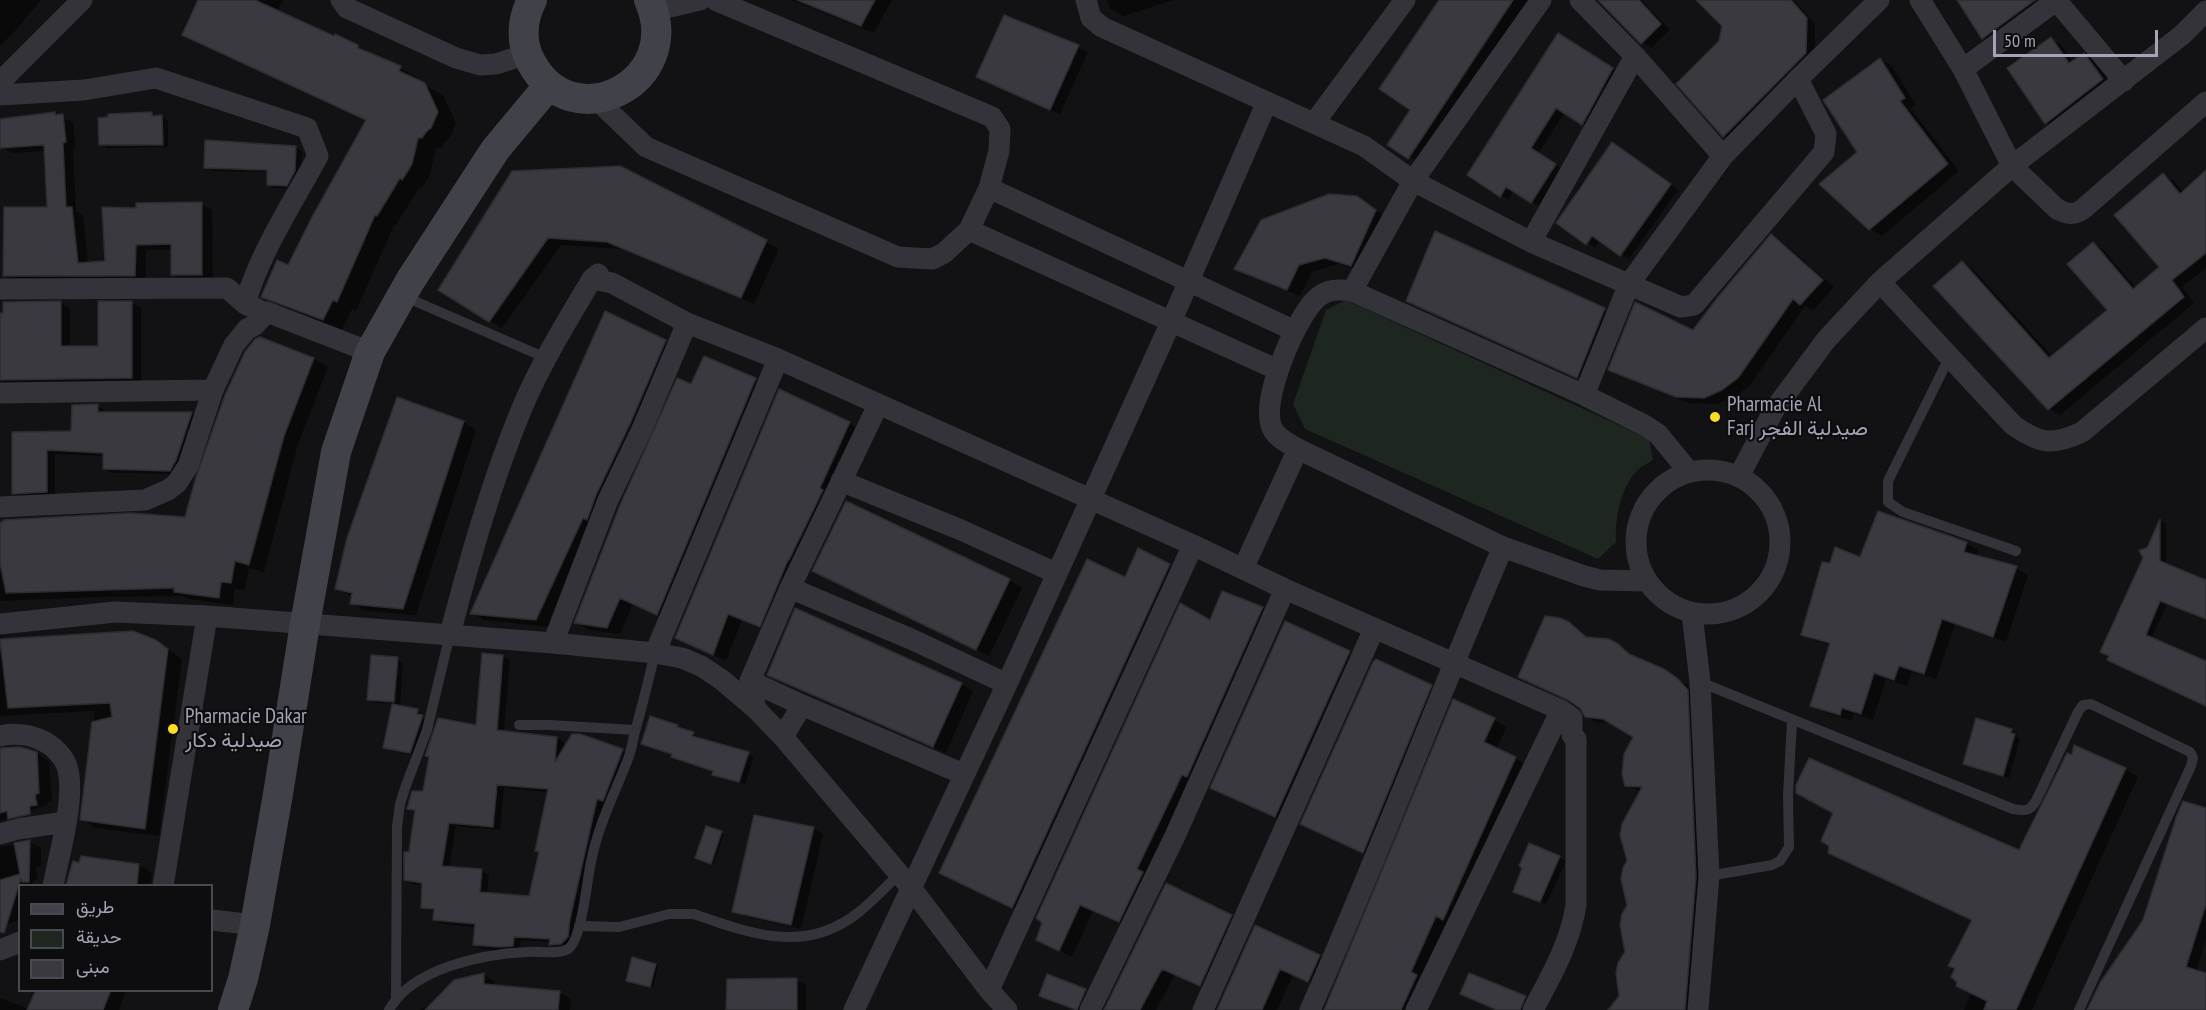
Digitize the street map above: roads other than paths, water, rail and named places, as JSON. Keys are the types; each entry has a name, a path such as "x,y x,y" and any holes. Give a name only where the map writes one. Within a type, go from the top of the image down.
{"street":[{"path":"0,81 82,0"},
{"path":"341,0 347,8 456,58 480,65 496,64 526,54"},
{"path":"532,0 526,11 523,32 526,54 536,71 549,85 563,94 596,99 624,89 646,69 654,50 657,30 651,5 700,0"},
{"path":"596,99 646,147 898,257 932,259 944,253 969,230 989,188 999,152 1000,129 992,117 714,0"},
{"path":"1086,0 1091,18 1102,27 1364,146 1413,182 1531,242 1680,307 1694,305 1824,152 1826,134 1798,79"},
{"path":"1314,123 1405,0"},
{"path":"1352,291 1413,182 1541,0"},
{"path":"1580,0 1635,56 1723,156"},
{"path":"1584,395 1629,284 1723,156 1879,0"},
{"path":"1920,0 1963,69 2012,166 2057,209 2071,214 2077,214 2206,102"},
{"path":"1963,69 2057,0 2124,81"},
{"path":"1738,476 1780,402 1826,340 1880,282 2012,166 2182,35 2206,11"},
{"path":"1531,242 1635,56"},
{"path":"0,95 84,90 156,78 307,129 318,156 269,245 244,304"},
{"path":"233,1010 255,925 336,452 370,352 410,281 495,150 549,85"},
{"path":"854,1010 905,882 963,774 1007,684 1171,322 1267,102"},
{"path":"989,188 1295,331"},
{"path":"969,230 1278,370"},
{"path":"450,634 504,455 523,406 546,358 592,279 598,274 602,281 612,283 687,323 778,359 1193,545 1285,590 1561,710 1572,718 1572,735 1576,739 1576,905 1573,927 1566,945 1533,1010"},
{"path":"1880,282 2013,425 2029,436 2048,443 2065,440 2082,432 2206,328"},
{"path":"0,289 227,288 244,304 370,352"},
{"path":"1647,581 1600,580 1503,547 1298,449 1276,435 1270,426 1269,407 1278,370 1295,331 1316,299 1328,292 1340,289 1352,291 1584,395 1658,434 1689,472"},
{"path":"0,507 145,500 168,490 177,483 188,466 213,390 234,345 247,329 255,325 267,312"},
{"path":"553,643 608,500 642,429 687,323"},
{"path":"655,652 778,359"},
{"path":"0,393 213,390"},
{"path":"756,709 750,681 790,588 878,405"},
{"path":"1243,569 1298,449"},
{"path":"1722,471 1738,476 1758,489 1773,508 1780,531 1780,554 1772,577 1758,596 1738,609 1715,615 1692,613 1674,607 1659,596 1647,581 1638,561 1636,538 1641,516 1652,496 1669,482 1689,472 1722,471"},
{"path":"841,481 961,530 1056,573"},
{"path":"989,990 1193,545"},
{"path":"1310,1010 1503,547"},
{"path":"790,588 911,639 1007,684"},
{"path":"1090,1010 1175,836 1285,590"},
{"path":"0,622 115,612 207,615 655,652 682,658 701,666 722,680 756,709 783,737 905,882 1007,1010"},
{"path":"1692,613 1700,682 1709,876 1698,1010"},
{"path":"163,884 207,615"},
{"path":"1203,1010 1374,629"},
{"path":"750,681 963,774"},
{"path":"783,737 802,705"},
{"path":"1416,1010 1561,710"},
{"path":"0,736 22,735 49,743 68,767 70,782 65,822 53,884"},
{"path":"0,834 65,822"},
{"path":"213,920 255,925"},
{"path":"0,951 18,943"}],"lane":[{"path":"403,296 546,358"},
{"path":"1950,357 1888,482 1888,502 1904,512 2016,551"},
{"path":"396,998 397,826 400,804 428,730 450,634"},
{"path":"389,1010 396,998 450,966 477,957 567,949 576,939 596,840 629,757 655,652"},
{"path":"1700,682 2013,809 2025,811 2030,810 2036,801 2083,705 2091,704 2190,752 2193,758 2191,766 2079,1010"},
{"path":"1709,876 1772,865 1785,855 1790,836 1788,795 1792,721"},
{"path":"519,725 635,730"},
{"path":"579,926 619,927 682,913 694,914 765,936 802,938 832,929 905,882"}],"place":[{"name":"Pharmacie Al Farj صيدلية الفجر","path":"1715,417"},
{"name":"Pharmacie Dakar صيدلية دكار","path":"173,729"}]}
